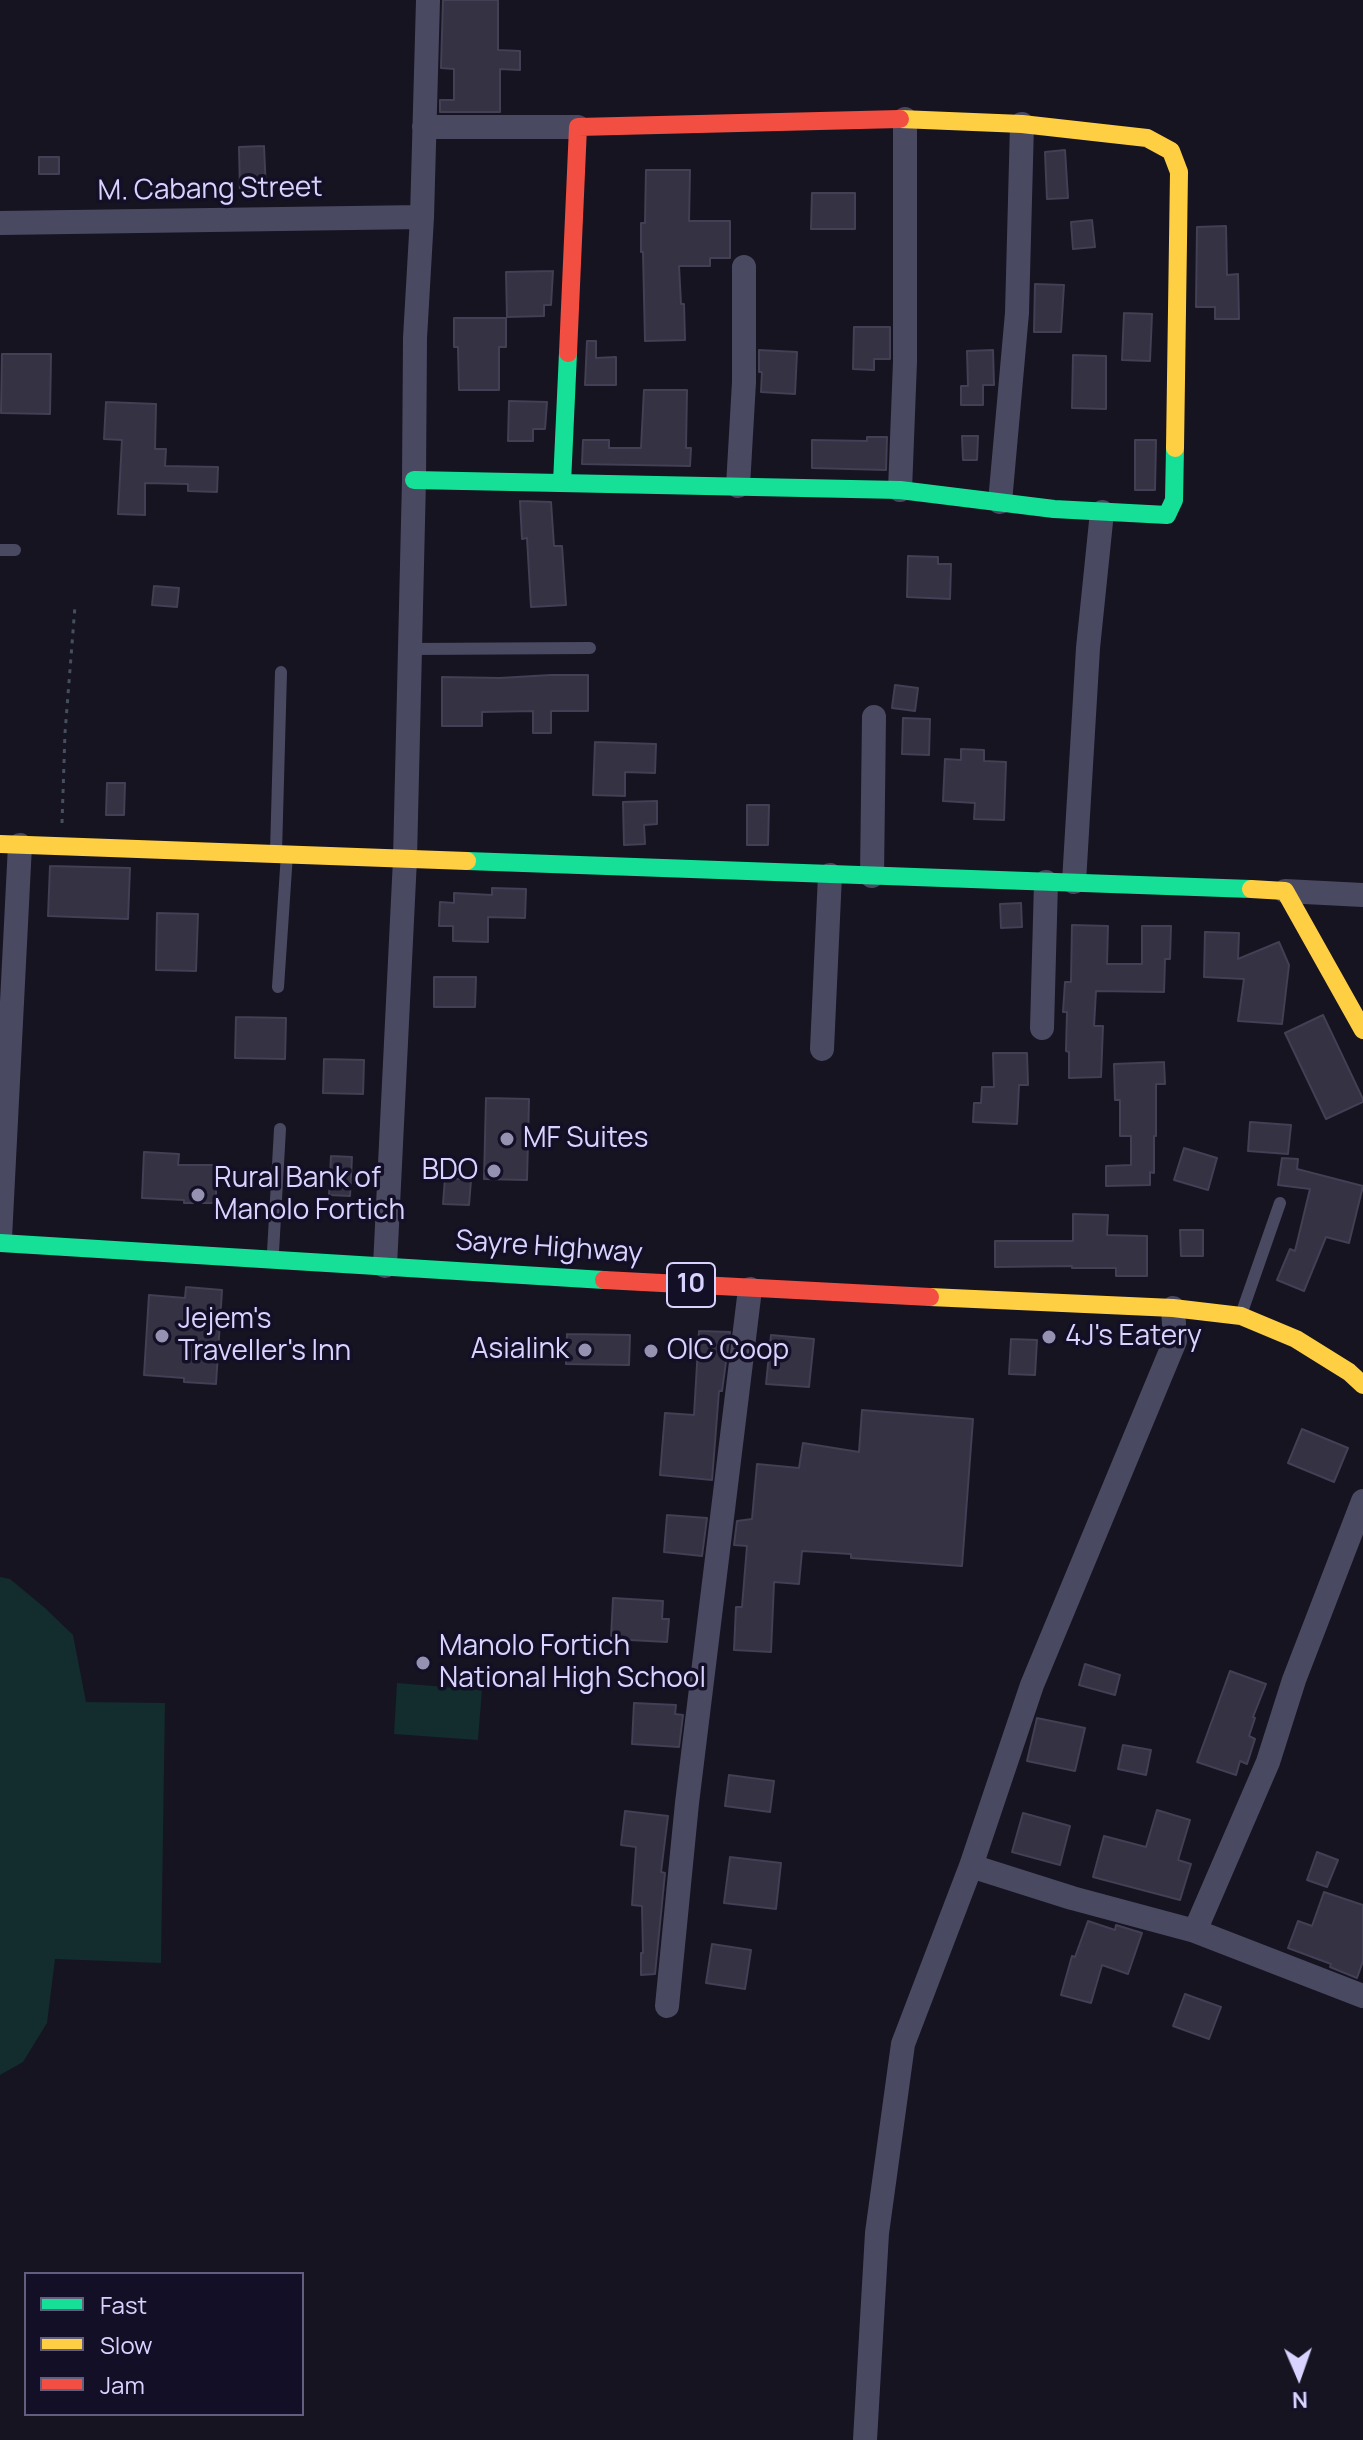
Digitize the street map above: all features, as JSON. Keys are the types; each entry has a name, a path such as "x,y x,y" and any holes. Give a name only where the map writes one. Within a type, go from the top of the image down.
{"main road":[{"path":"414,480 900,490 1162,516 1169,513 1174,500 1179,172 1175,157 1171,151 1147,138 1022,124 905,119 578,127 562,483"},
{"path":"10,844 1285,891 1363,1030"},
{"name":"Sayre Highway","path":"0,1240 750,1289 1173,1308 1241,1316 1296,1339 1349,1372 1363,1385"}],"street":[{"path":"385,1266 405,859 415,338 428,0"},
{"path":"900,490 905,362 905,119"},
{"path":"1000,502 1017,313 1022,124"},
{"path":"424,127 578,127"},
{"name":"M. Cabang Street","path":"0,223 422,217"},
{"path":"738,486 744,382 744,267"},
{"path":"1074,882 1088,648 1102,512"},
{"path":"872,876 874,717"},
{"path":"0,1240 10,844"},
{"path":"822,1049 830,875"},
{"path":"1042,1028 1046,882"},
{"path":"1285,891 1363,895"},
{"path":"667,2006 687,1803 750,1289"},
{"path":"865,2440 877,2233 903,2044 971,1866 1032,1685 1175,1341 1173,1308"},
{"path":"1195,1931 1268,1762 1294,1680 1363,1501"},
{"path":"971,1866 1072,1898 1195,1931 1363,1996"}],"lane":[{"path":"0,550 15,550"},
{"path":"410,649 590,648"},
{"path":"278,987 282,854 281,672"},
{"path":"273,1259 280,1129"},
{"path":"1241,1316 1280,1203"}],"path":[{"path":"61,847 65,733 75,606"}],"green space":[{"path":"0,1577 10,1579 73,1635 86,1702 165,1703 161,1963 55,1959 47,2023 23,2062 0,2075"},
{"path":"397,1683 482,1690 478,1740 394,1734"}],"building":[{"path":"443,0 498,0 498,50 520,51 520,70 500,69 500,112 440,112 440,100 454,100 454,69 441,68"},
{"path":"264,146 266,191 240,192 239,147"},
{"path":"1065,150 1068,198 1047,199 1045,152"},
{"path":"39,157 59,157 59,174 39,174"},
{"path":"646,170 690,170 689,221 730,221 730,258 710,258 710,266 679,266 685,340 645,341 641,223 645,223"},
{"path":"812,193 855,193 855,229 811,229"},
{"path":"1092,220 1095,247 1073,249 1071,222"},
{"path":"1226,226 1227,275 1238,274 1239,319 1215,319 1215,307 1196,307 1197,227"},
{"path":"553,271 551,305 544,305 544,316 507,317 506,272"},
{"path":"1035,284 1064,285 1061,332 1034,332"},
{"path":"1124,313 1152,314 1150,361 1122,360"},
{"path":"454,318 506,318 506,347 499,347 499,390 459,390"},
{"path":"854,327 890,327 890,359 874,359 874,370 853,369"},
{"path":"587,341 596,341 596,358 616,357 616,385 585,385"},
{"path":"759,350 797,352 795,394 761,392"},
{"path":"993,350 994,385 983,385 983,405 961,405 961,386 968,386 967,351"},
{"path":"2,354 51,354 50,414 1,413"},
{"path":"1073,355 1106,356 1106,409 1072,408"},
{"path":"644,390 687,390 686,448 691,448 690,466 582,464 583,440 609,440 609,448 641,448"},
{"path":"509,401 547,402 545,429 533,429 533,441 508,441"},
{"path":"106,402 156,404 155,449 166,449 165,466 218,467 217,492 188,491 188,484 145,483 145,515 118,514 122,440 104,439"},
{"path":"962,436 978,436 977,460 963,460"},
{"path":"867,437 887,437 886,470 812,468 812,440 867,441"},
{"path":"1135,440 1156,440 1155,490 1135,490"},
{"path":"520,501 551,502 554,546 562,546 566,605 531,607 527,538 522,539"},
{"path":"908,556 938,557 938,564 951,564 950,599 907,597"},
{"path":"154,586 179,588 177,607 152,605"},
{"path":"588,675 588,711 551,711 551,733 533,733 533,711 482,712 482,726 442,726 442,677"},
{"path":"895,685 918,688 915,711 892,708"},
{"path":"903,718 930,719 929,755 902,754"},
{"path":"595,742 656,744 655,773 625,772 625,796 593,795"},
{"path":"961,749 984,750 984,761 1006,762 1004,820 974,819 975,803 943,801 945,759 961,760"},
{"path":"107,783 125,783 124,815 106,815"},
{"path":"657,801 657,824 644,825 645,844 624,845 623,802"},
{"path":"747,805 769,805 768,845 747,845"},
{"path":"50,866 130,868 128,919 48,916"},
{"path":"492,888 526,889 525,918 488,917 488,942 453,941 453,926 439,926 440,902 454,903 454,893 492,895"},
{"path":"1021,903 1022,927 1001,928 1000,904"},
{"path":"157,913 198,914 196,971 156,970"},
{"path":"1072,925 1108,926 1107,964 1142,964 1142,926 1171,926 1170,959 1165,959 1164,992 1096,991 1094,1026 1103,1026 1101,1077 1069,1078 1067,1012 1063,1012 1065,982 1071,982"},
{"path":"1205,932 1239,933 1238,959 1279,942 1289,965 1282,1024 1238,1021 1244,979 1204,977"},
{"path":"434,977 476,977 475,1007 434,1007"},
{"path":"1323,1015 1363,1099 1363,1102 1326,1119 1285,1033"},
{"path":"236,1017 286,1018 285,1059 235,1058"},
{"path":"993,1053 1027,1053 1028,1085 1019,1085 1017,1124 973,1122 974,1103 981,1103 982,1087 994,1087"},
{"path":"324,1059 364,1060 363,1094 323,1093"},
{"path":"1164,1062 1165,1084 1156,1084 1154,1173 1150,1172 1150,1185 1106,1186 1106,1166 1131,1165 1131,1136 1120,1136 1120,1100 1115,1100 1114,1064"},
{"name":"MF Suites","path":"486,1098 529,1099 527,1180 484,1179"},
{"path":"1250,1122 1291,1125 1288,1154 1248,1151"},
{"path":"1184,1148 1217,1158 1208,1190 1174,1180"},
{"path":"144,1152 179,1154 178,1165 216,1165 216,1203 142,1198"},
{"path":"331,1156 352,1157 350,1196 329,1195"},
{"path":"1282,1158 1298,1159 1297,1169 1363,1186 1349,1243 1326,1237 1304,1291 1277,1280 1290,1249 1295,1251 1310,1189 1278,1185"},
{"path":"445,1178 471,1180 469,1205 443,1204"},
{"path":"1073,1214 1108,1215 1107,1235 1147,1236 1147,1276 1116,1276 1116,1268 995,1267 995,1241 1073,1241"},
{"path":"1180,1230 1203,1230 1203,1256 1181,1256"},
{"path":"186,1287 222,1290 216,1384 144,1375 149,1295 185,1298"},
{"path":"699,1331 730,1332 722,1391 719,1391 712,1480 660,1475 665,1413 694,1415"},
{"path":"567,1334 630,1335 629,1365 566,1364"},
{"path":"771,1335 814,1339 809,1387 766,1384"},
{"path":"1011,1339 1037,1340 1035,1375 1009,1374"},
{"path":"862,1410 973,1419 962,1566 802,1551 799,1584 774,1582 771,1652 734,1650 736,1607 742,1607 747,1546 734,1545 737,1521 752,1519 757,1464 799,1468 803,1443 859,1452"},
{"path":"1302,1429 1348,1448 1334,1482 1288,1463"},
{"path":"667,1515 707,1518 702,1556 664,1552"},
{"path":"613,1598 663,1601 662,1619 669,1619 667,1642 611,1639"},
{"path":"1085,1664 1120,1675 1115,1695 1079,1685"},
{"path":"1230,1671 1266,1684 1253,1717 1249,1736 1255,1739 1247,1764 1240,1761 1236,1775 1197,1762"},
{"path":"634,1703 676,1705 675,1714 683,1715 679,1747 632,1744"},
{"path":"1037,1718 1085,1728 1075,1771 1027,1761"},
{"path":"1123,1745 1151,1750 1146,1775 1118,1769"},
{"path":"729,1775 774,1781 770,1812 725,1806"},
{"path":"1157,1810 1190,1820 1178,1860 1191,1864 1180,1900 1093,1877 1104,1836 1146,1847"},
{"path":"625,1811 668,1816 655,1974 641,1975 642,1906 632,1905 636,1847 621,1845"},
{"path":"1023,1813 1070,1826 1060,1865 1012,1852"},
{"path":"1317,1852 1338,1860 1327,1887 1307,1880"},
{"path":"730,1857 781,1863 776,1909 724,1903"},
{"path":"1324,1892 1363,1905 1363,1961 1357,1978 1330,1967 1331,1964 1288,1948 1298,1921 1312,1926"},
{"path":"1088,1921 1115,1930 1116,1925 1142,1933 1128,1974 1102,1965 1091,2003 1061,1995 1072,1956 1075,1957"},
{"path":"712,1944 751,1950 745,1989 706,1983"},
{"path":"1185,1994 1221,2007 1209,2039 1173,2026"}],"traffic: fast":[{"path":"562,483 568,353"},
{"path":"414,480 900,490 1054,509 1167,515 1174,500 1175,448"},
{"path":"467,861 1251,889"},
{"path":"0,1243 604,1280"}],"traffic: slow":[{"path":"900,119 1022,124 1147,138 1171,151 1179,172 1175,448"},
{"path":"0,844 467,861"},
{"path":"1251,889 1285,891 1363,1030"},
{"path":"930,1297 1173,1308 1241,1316 1296,1339 1349,1372 1363,1385"}],"traffic: jam":[{"path":"568,353 578,127 900,119"},
{"path":"604,1280 930,1297"}],"place":[{"name":"MF Suites","path":"507,1139"},
{"name":"BDO","path":"494,1171"},
{"name":"Rural Bank of Manolo Fortich","path":"198,1195"},
{"name":"Jejem's Traveller's Inn","path":"162,1336"},
{"name":"4J's Eatery","path":"1049,1337"},
{"name":"Asialink","path":"585,1350"},
{"name":"OIC Coop","path":"651,1351"},
{"name":"Manolo Fortich National High School","path":"423,1663"}]}
